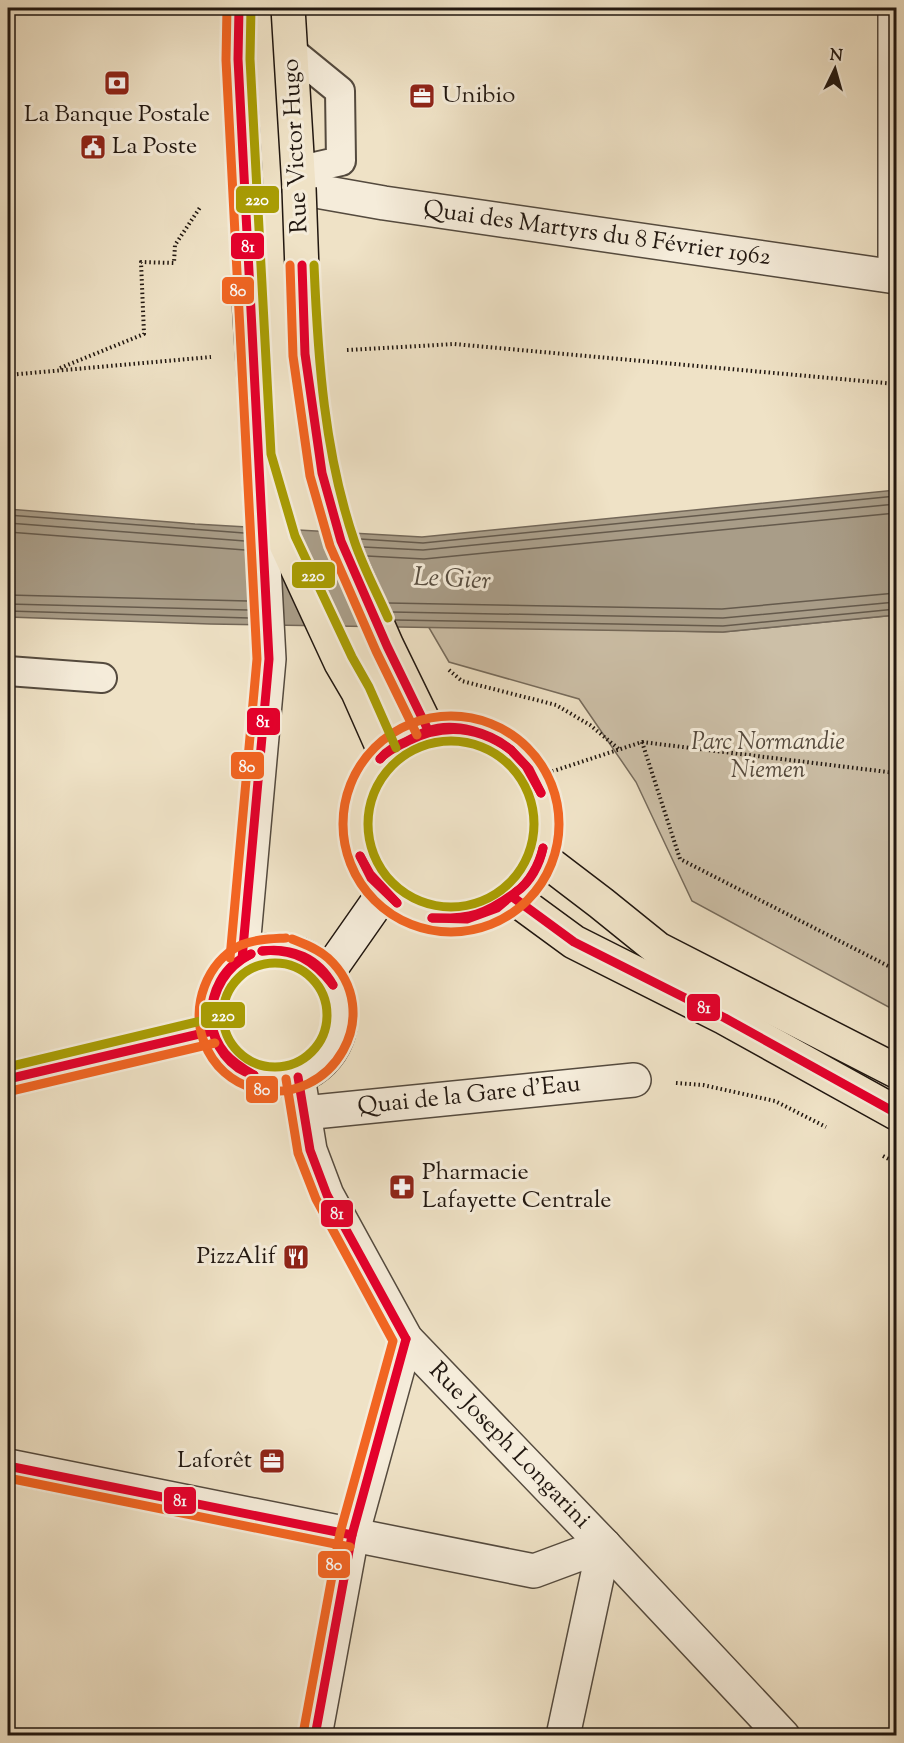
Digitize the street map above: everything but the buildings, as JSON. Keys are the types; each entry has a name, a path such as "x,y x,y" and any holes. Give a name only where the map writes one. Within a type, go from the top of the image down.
{"main road":[{"path":"239,8 238,59 259,456 284,540 386,753"},
{"name":"Rue Victor Hugo","path":"288,8 305,354 322,473 341,541 387,646 428,730"},
{"path":"459,728 490,736 516,753 535,777 545,803 548,831 542,858 531,879 514,898 483,915 448,921 413,913 383,894 361,861 354,822 363,785 386,753 428,730 459,728"},
{"path":"542,858 658,949 897,1071"},
{"path":"514,898 574,942 725,1018 897,1113"}],"street":[{"path":"896,8 896,277"},
{"name":"Quai des Martyrs du 8 Février 1962","path":"298,180 384,203 896,277"},
{"path":"242,959 269,659 259,456"},
{"path":"327,974 383,894"},
{"path":"287,950 309,959 327,974 339,996 341,1021 335,1045 320,1064 298,1077 271,1080 245,1073 224,1055 212,1031 210,1011 215,990 226,973 242,959 264,951 287,950"},
{"path":"8,1079 212,1031"},
{"name":"Rue Joseph Longarini","path":"298,1077 310,1150 327,1196 406,1339 783,1736"},
{"name":"Quai de la Gare d'Eau","path":"304,1113 634,1080"},
{"path":"315,1736 352,1535 406,1339"},
{"path":"8,1466 534,1571 604,1545"},
{"path":"563,1736 604,1545"}],"lane":[{"path":"291,51 340,91 341,161 298,180"},
{"path":"8,671 102,678"}],"path":[{"path":"56,370 144,334 141,262 174,263"},
{"path":"346,350 454,344 897,384"},
{"path":"8,375 215,357"},
{"path":"642,742 680,858 897,970"},
{"path":"535,777 642,742 897,773"},
{"path":"634,1080 703,1085 775,1101 828,1128"},
{"path":"881,1155 897,1163"}],"green space":[{"name":"Parc Normandie Niemen","path":"896,615 896,1011 692,901 636,782 579,699 449,662 428,626 723,632"}],"water":[{"name":"Le Gier","path":"896,490 896,615 723,632 210,624 8,617 8,509 195,524 422,537"}],"transit line":[{"name":"80","path":"227,8 226,60 257,659 230,958"},
{"name":"81","path":"239,8 238,59 269,659 242,959"},
{"name":"220","path":"251,8 250,59 271,454 295,536 352,657 369,687 396,748"},
{"name":"80","path":"290,265 293,356 310,476 330,546 376,651 417,735"},
{"name":"81","path":"302,265 305,354 322,473 341,541 387,646 428,730"},
{"name":"220","path":"314,265 324,406 336,475 355,543 388,618"},
{"name":"80","path":"451,716 482,721 502,729 527,748 546,773 554,793 559,824 554,855 546,875 527,900 502,919 482,927 451,932 420,927 400,919 375,900 356,875 348,855 343,824 348,793 356,773 375,748 400,729 420,721 451,716"},
{"name":"81","path":"380,759 392,748 422,733 449,727 483,734 511,750"},
{"name":"81","path":"380,759 389,751 421,735 448,730 461,730 486,736 511,750"},
{"name":"220","path":"451,741 483,748 510,765 527,792 534,824 527,856 510,883 483,900 451,907 419,900 392,883 375,856 368,824 375,792 392,765 419,748 451,741"},
{"name":"81","path":"511,750 529,769 541,793"},
{"name":"81","path":"511,750 526,766 541,793"},
{"name":"81","path":"516,892 533,872 543,848"},
{"name":"81","path":"516,892 534,873 543,848"},
{"name":"81","path":"360,856 370,874 397,903"},
{"name":"81","path":"360,856 371,878 397,903"},
{"name":"81","path":"432,918 457,918 477,914 495,906 516,892"},
{"name":"81","path":"432,918 467,919 497,908 516,892"},
{"name":"81","path":"514,898 574,942 725,1018 896,1113"},
{"name":"80","path":"286,938 252,942 229,952 211,973 204,986 201,1000 200,1028 208,1051 218,1066 231,1078 256,1089 284,1091 308,1084 328,1070 343,1050 351,1028 352,1004 345,980 328,958 292,939"},
{"name":"81","path":"262,951 284,951 303,956 320,968 333,985"},
{"name":"81","path":"262,951 294,954 311,963 333,985"},
{"name":"81","path":"211,1021 213,1000 220,981 233,965 251,954"},
{"name":"81","path":"211,1021 214,1000 221,981 234,966 251,954"},
{"name":"220","path":"275,963 295,967 312,978 323,995 327,1015 323,1035 312,1052 295,1063 275,1067 255,1063 238,1052 227,1035 223,1015 227,995 238,978 255,967 275,963"},
{"name":"220","path":"8,1067 209,1019"},
{"name":"81","path":"211,1021 216,1040 225,1054 254,1075"},
{"name":"81","path":"211,1021 215,1039 224,1055 237,1067 254,1075"},
{"name":"81","path":"8,1079 212,1031"},
{"name":"80","path":"11,1091 215,1043"},
{"name":"81","path":"298,1077 310,1150 327,1195 406,1339"},
{"name":"80","path":"286,1079 298,1153 316,1199 393,1341 340,1533 303,1734"},
{"name":"81","path":"315,1736 352,1535 406,1339"},
{"name":"81","path":"8,1466 352,1535"},
{"name":"80","path":"8,1478 350,1547"}],"place":[{"name":"La Banque Postale","path":"117,83"},
{"name":"Unibio","path":"422,96"},
{"name":"La Poste","path":"93,147"},
{"name":"Pharmacie Lafayette Centrale","path":"402,1187"},
{"name":"PizzAlif","path":"296,1257"},
{"name":"Laforêt","path":"272,1461"}]}
